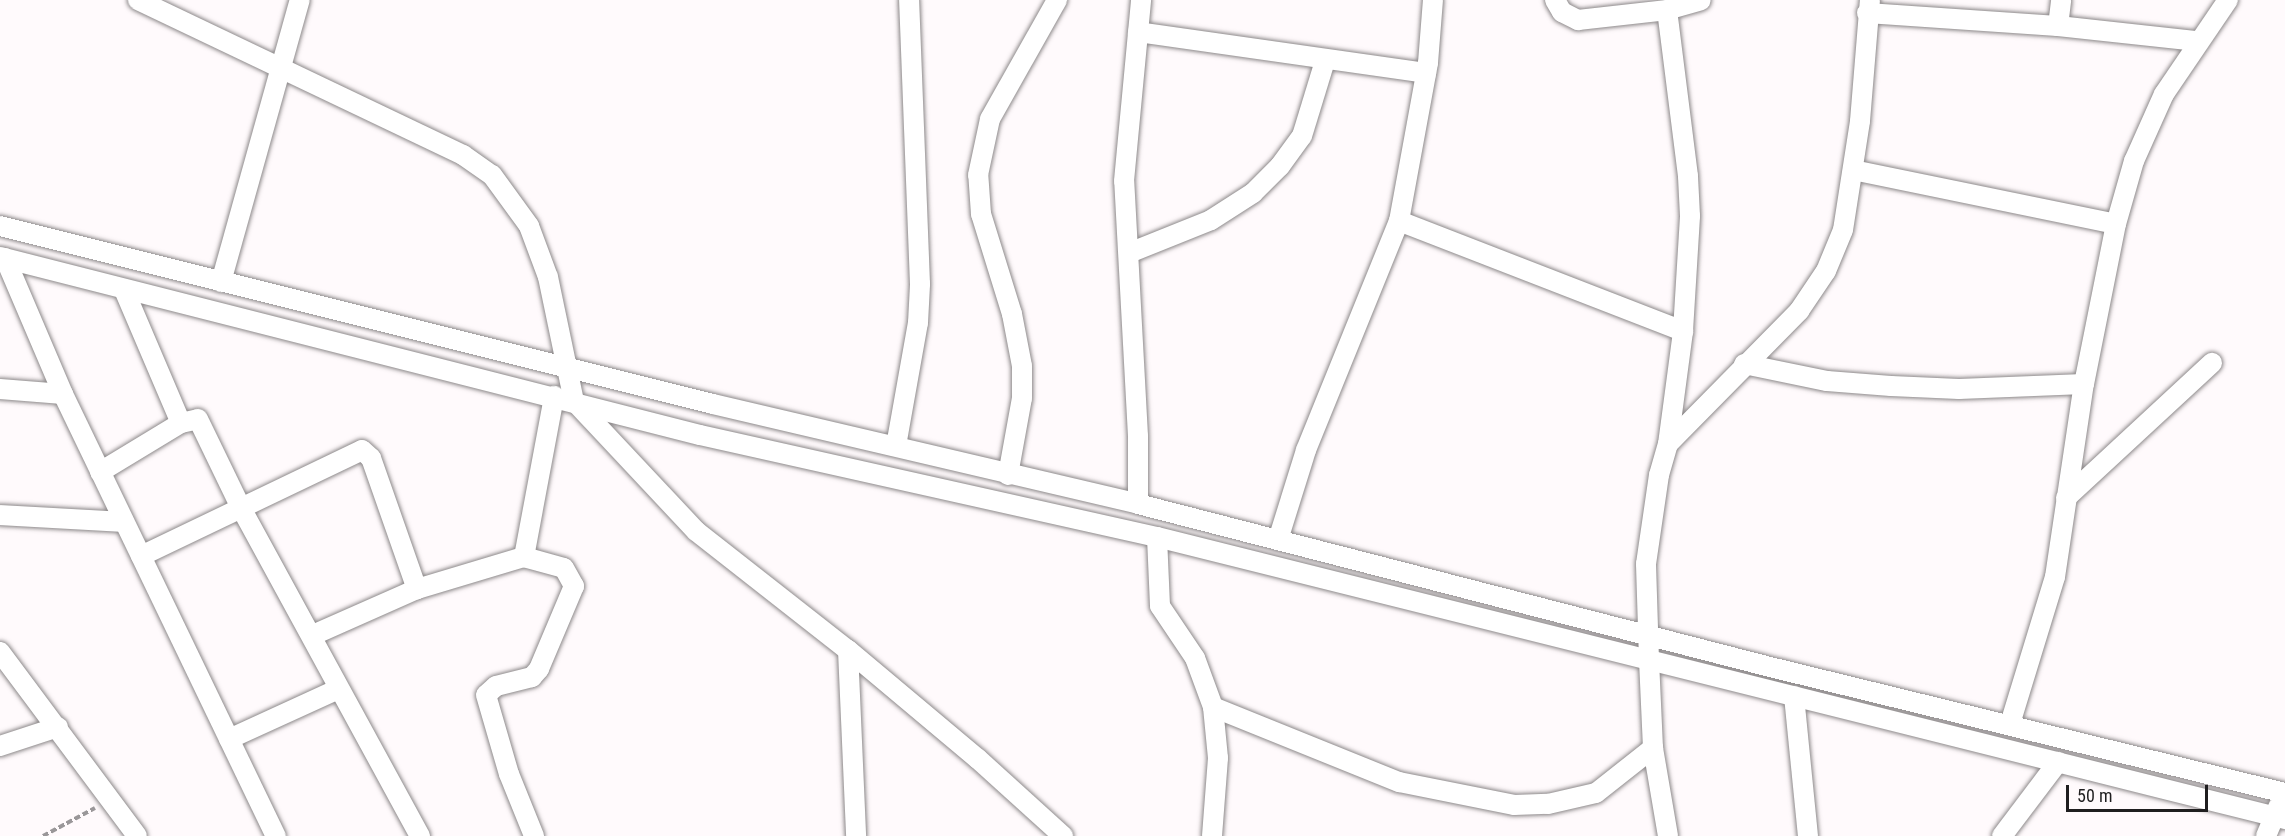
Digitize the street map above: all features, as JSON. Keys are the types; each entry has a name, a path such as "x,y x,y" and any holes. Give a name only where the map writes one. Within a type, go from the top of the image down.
{"street":[{"path":"138,0 463,155 492,175 529,226 548,277 569,367 574,400 696,531 848,650 1043,826 1063,836"},
{"path":"221,282 300,0"},
{"path":"896,446 918,323 920,284 909,0"},
{"path":"991,500 1002,474 1022,398 1022,366 1012,314 981,214 978,176 990,119 1057,0"},
{"path":"1138,504 1124,170 1141,0"},
{"path":"1278,540 1306,450 1399,221 1426,73 1433,0"},
{"path":"1555,0 1562,12 1578,20 1667,10 1701,0"},
{"path":"2058,26 2061,0"},
{"path":"2010,724 2055,577 2084,384 2116,224 2148,124 2197,41 2228,0"},
{"path":"1668,444 1814,294 1843,230 1853,170 1869,7 2197,41"},
{"path":"1667,10 1688,176 1683,331 1668,444 1659,475 1646,564 1651,633 1649,660 1653,748 1668,836"},
{"path":"1138,32 1325,61 1426,73"},
{"path":"1129,253 1211,220 1253,193 1280,166 1311,116 1325,61"},
{"path":"1853,170 2116,224"},
{"path":"1399,221 1683,331"},
{"path":"0,226 1002,474 1138,504 1651,633 1817,679 2284,792 2280,818 2266,836"},
{"path":"3,258 125,292 574,400 700,435 1157,537 2280,818"},
{"path":"3,258 63,394 276,836"},
{"path":"151,297 159,266"},
{"path":"125,292 181,423"},
{"path":"2066,498 2212,363"},
{"path":"1744,364 1827,381 1891,386 1959,389 2084,384"},
{"path":"0,389 63,394"},
{"path":"524,557 554,396"},
{"path":"100,472 181,423 193,418 201,423 240,506 312,634 338,689 420,836"},
{"path":"141,556 352,452 365,452 371,458 417,589"},
{"path":"0,515 124,522"},
{"path":"1157,537 1160,606 1196,658 1213,707 1218,758 1212,836"},
{"path":"312,634 417,589 524,557 564,568 574,586 539,669 532,677 496,686 486,695 509,774 531,835"},
{"path":"848,650 856,836"},
{"path":"0,652 111,798 137,836"},
{"path":"229,739 338,689"},
{"path":"1794,696 1808,836"},
{"path":"1213,707 1399,782 1514,805 1548,804 1596,793 1653,748"},
{"path":"0,746 58,727"},
{"path":"2002,836 2058,762"}],"path":[{"path":"43,836 111,798"}]}
